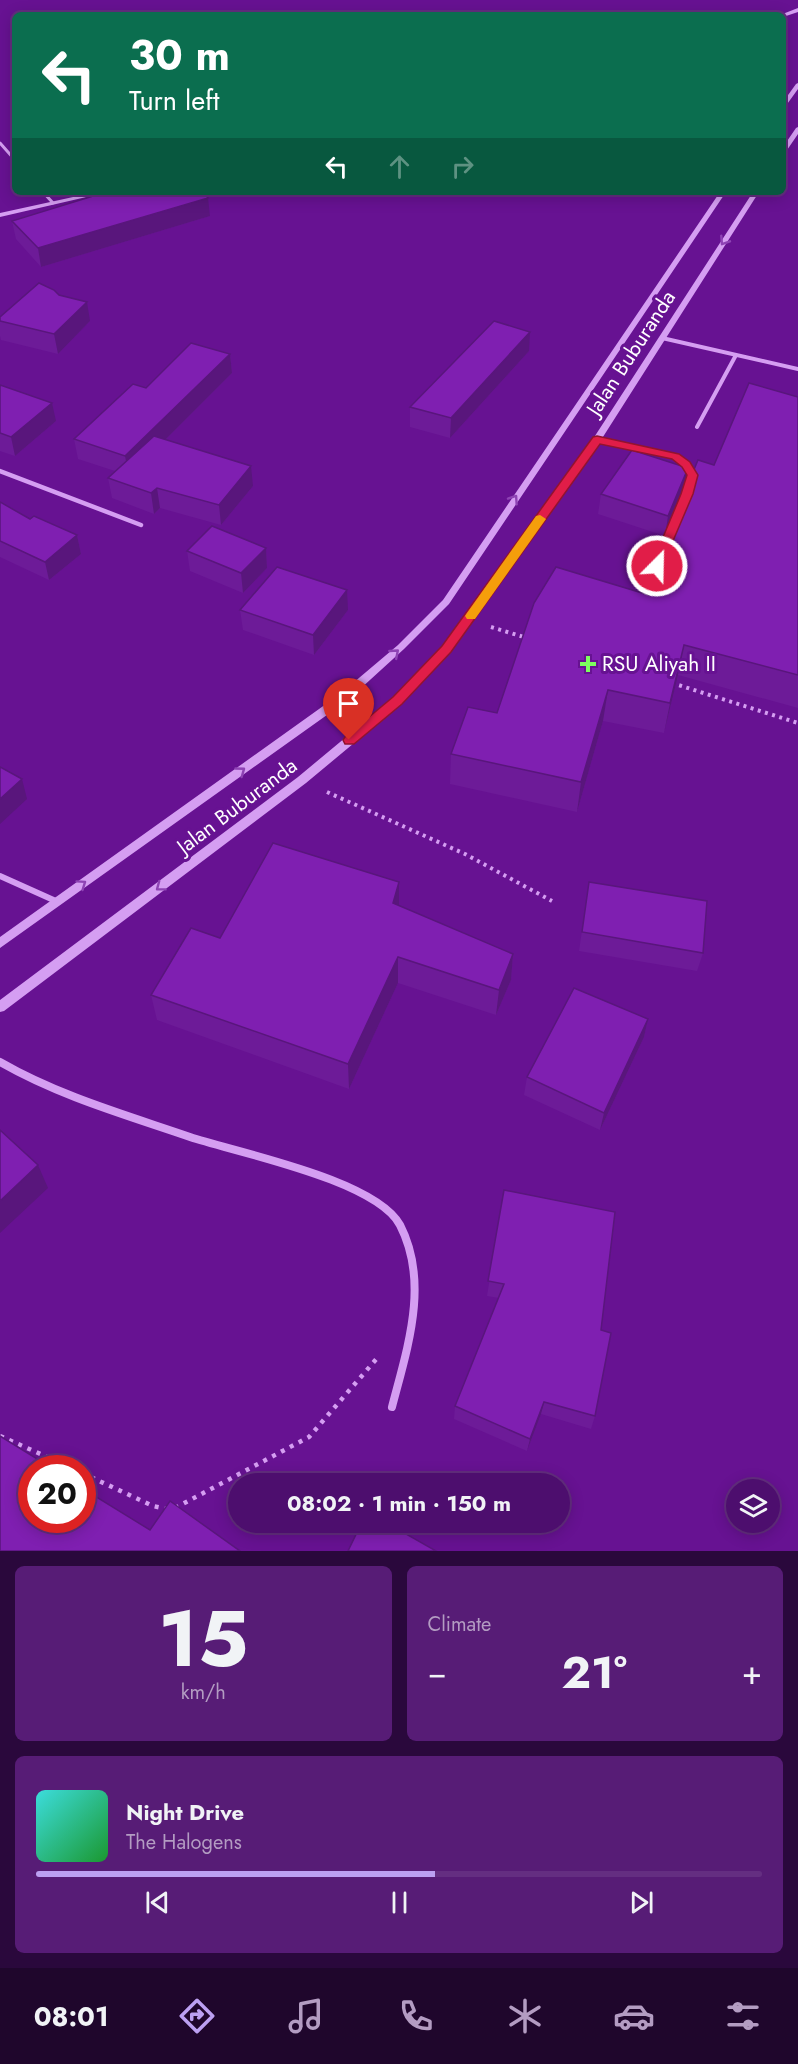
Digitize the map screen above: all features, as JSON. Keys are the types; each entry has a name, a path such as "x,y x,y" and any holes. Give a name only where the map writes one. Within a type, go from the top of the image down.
{"street":[{"path":"786,102 798,85"},
{"path":"786,147 798,129"},
{"path":"0,215 91,195"},
{"name":"Jalan Buburanda","path":"0,943 344,697 401,647 446,602 721,195"},
{"name":"Jalan Buburanda","path":"0,1007 302,780 397,701 446,649 597,440 754,195"},
{"path":"0,471 141,525"},
{"path":"0,876 58,902"},
{"path":"0,1062 64,1093 216,1145 318,1176 362,1193 382,1207 398,1222 409,1250 415,1282 415,1313 392,1407"}],"lane":[{"path":"0,143 12,157"},
{"path":"46,195 53,203"},
{"path":"662,338 798,369"},
{"path":"697,427 736,355"},
{"path":"597,440 675,457 686,464 692,475 690,484"},
{"path":"650,584 679,514"}],"path":[{"path":"468,620 536,641"},
{"path":"671,683 798,723"},
{"path":"302,780 465,854 552,901"},
{"path":"96,1480 153,1506 167,1510 177,1508 309,1437 385,1348"},
{"path":"0,1436 43,1455"}],"building":[{"path":"97,195 205,195 208,198 38,248 12,221"},
{"path":"39,283 59,295 87,302 54,334 0,321 0,317"},
{"path":"494,321 530,332 451,418 410,407"},
{"path":"191,343 230,354 125,456 74,439 133,384 146,388"},
{"path":"749,383 798,397 798,675 684,645 670,703 608,690 581,782 451,754 468,707 497,713 534,603 556,567 649,595 684,510 678,508 698,460 714,465"},
{"path":"0,385 52,403 11,437 0,433"},
{"path":"154,436 251,466 219,505 157,488 151,493 108,478"},
{"path":"632,450 688,468 668,516 601,494"},
{"path":"0,502 30,519 34,516 77,535 45,562 0,541"},
{"path":"212,526 266,548 241,573 187,551"},
{"path":"277,567 347,590 313,635 240,610"},
{"path":"0,767 22,779 0,799"},
{"path":"273,843 399,882 393,903 513,954 499,990 398,957 348,1064 151,995 191,928 220,938"},
{"path":"589,882 707,901 703,953 582,932"},
{"path":"574,988 648,1019 604,1113 527,1077"},
{"path":"0,1130 38,1165 0,1201"},
{"path":"504,1190 615,1212 601,1330 611,1333 595,1416 544,1402 530,1439 455,1406 504,1284 488,1281"},
{"path":"0,1436 31,1455 18,1455 18,1533 96,1533 96,1497 150,1530 170,1501 240,1551 0,1551"},
{"path":"357,1533 404,1533 436,1551 348,1551"}],"slow traffic":[{"path":"471,616 540,519"}],"place":[{"name":"RSU Aliyah II","path":"588,664"}],"route":[{"path":"349,740 397,701 446,649 597,440 675,457 686,464 692,475 687,494 657,566"}]}
